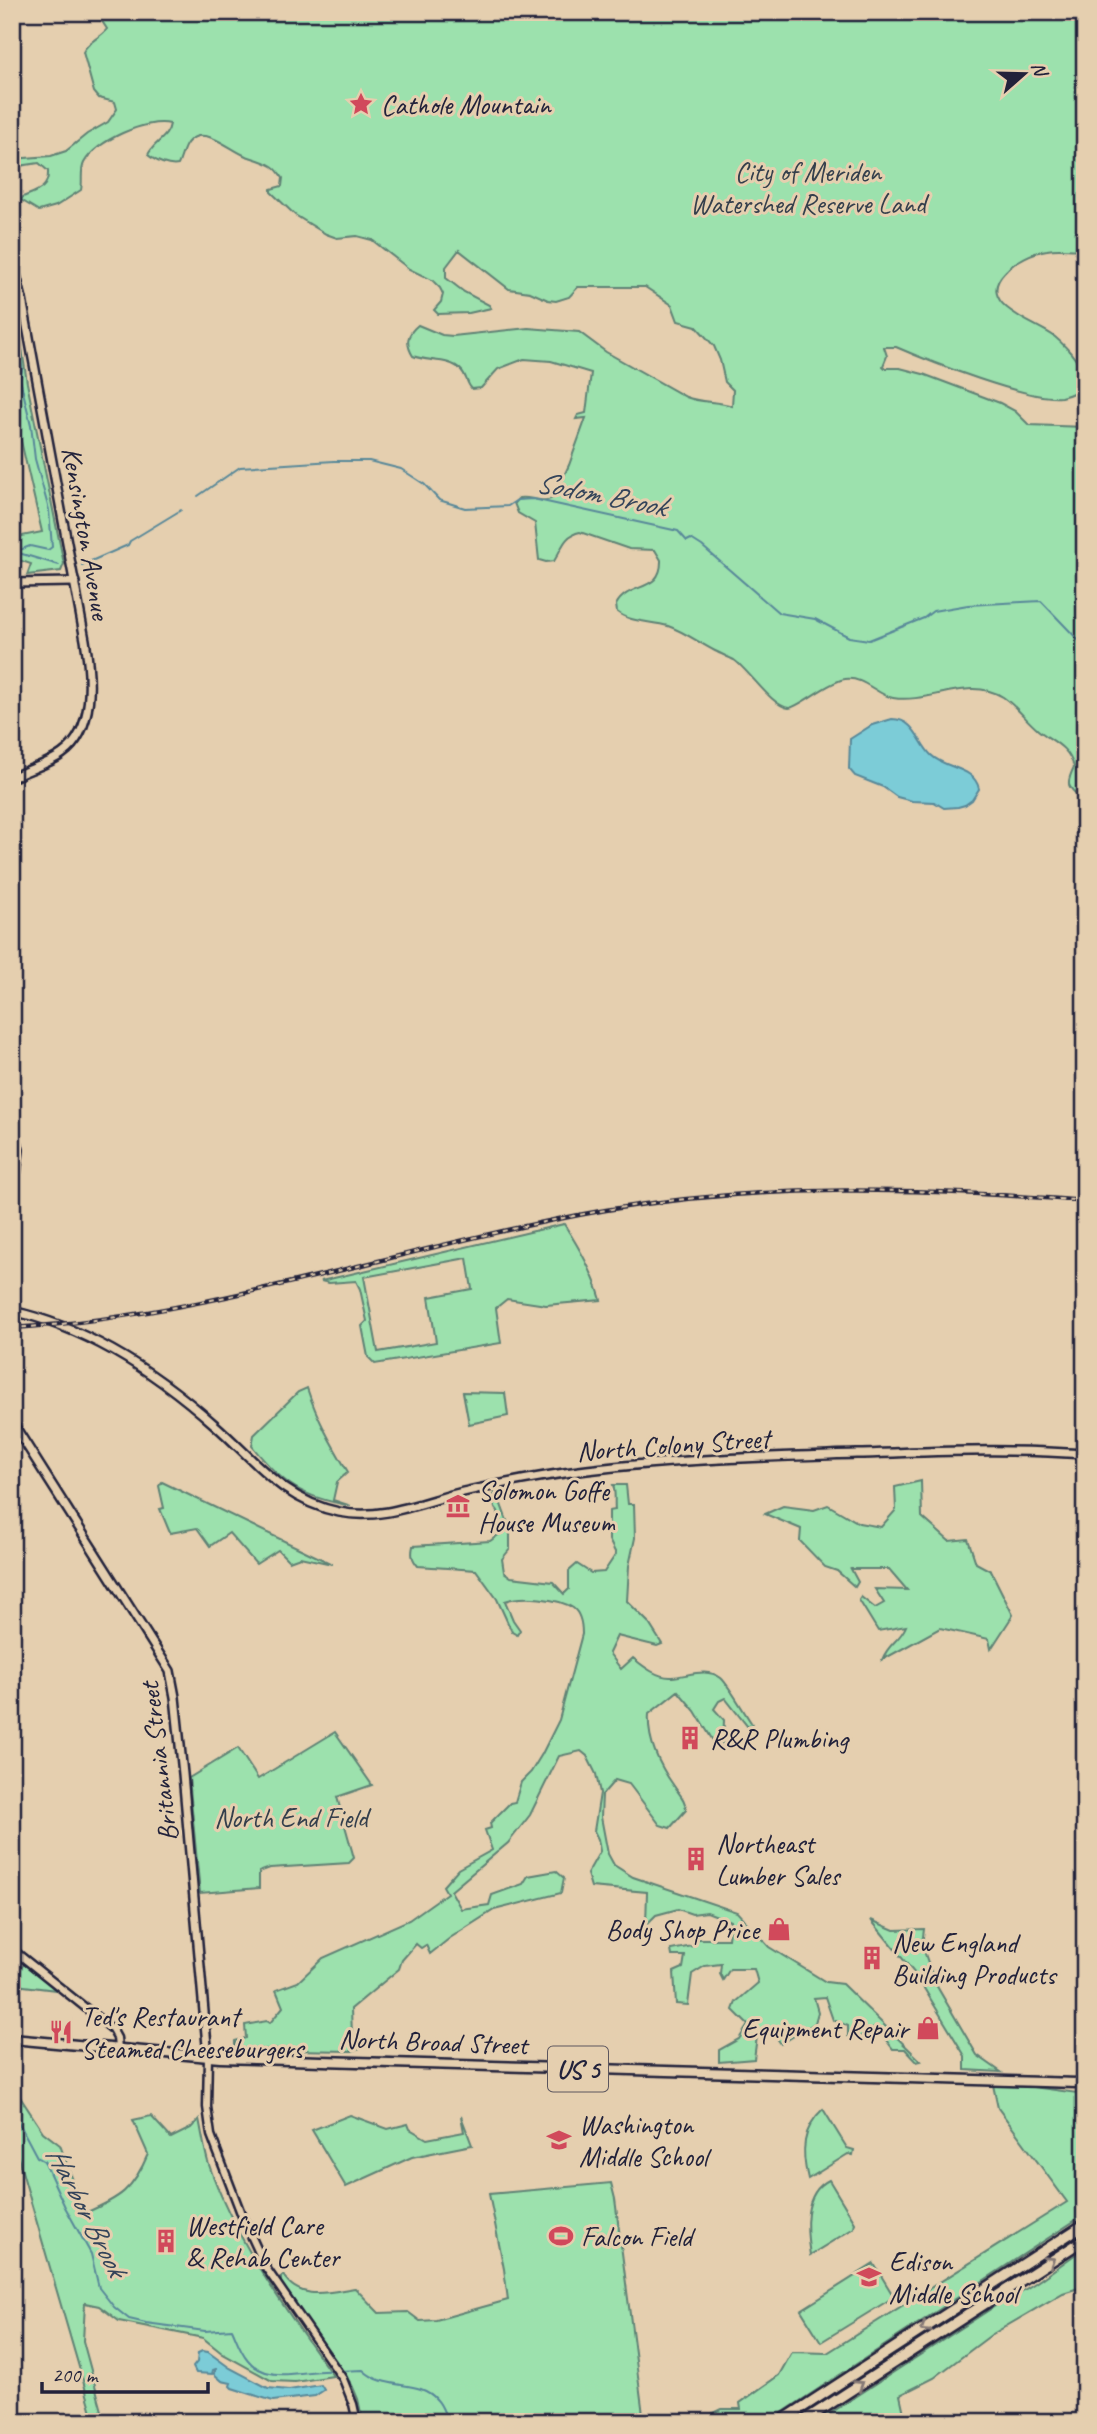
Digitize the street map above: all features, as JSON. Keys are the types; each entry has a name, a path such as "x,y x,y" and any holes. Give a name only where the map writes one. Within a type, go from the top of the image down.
{"highway":[{"path":"780,2422 1085,2224"},
{"path":"802,2422 1085,2239"}],"main road":[{"name":"Kensington Avenue","path":"12,259 22,299 89,667 89,696 84,723 76,741 63,754 12,778"},
{"path":"12,583 75,582"},
{"path":"12,1121 18,1139 19,1161 12,1206"},
{"name":"North Colony Street","path":"12,1311 52,1321 115,1351 188,1403 283,1489 316,1505 353,1514 401,1510 446,1496 530,1479 633,1465 742,1457 990,1450 1085,1454"},
{"name":"Britannia Street","path":"12,1422 170,1671 181,1761 208,2057"},
{"name":"US 5","path":"12,2039 208,2057"},
{"name":"North Broad Street","path":"208,2057 1082,2083"}],"street":[{"path":"12,1949 112,2029 117,2038 118,2049"},
{"path":"208,2057 207,2107 218,2159 255,2248 272,2278 342,2377 357,2422"}],"green space":[{"name":"City of Meriden Watershed Reserve Land","path":"96,12 1085,12 1085,249 1052,249 1024,258 1005,272 997,284 997,294 1012,312 1055,337 1065,347 1079,365 1085,385 1061,397 1026,393 978,379 896,347 884,347 887,356 883,366 923,374 1000,403 1015,411 1029,425 1085,427 1085,801 1070,787 1069,779 1074,767 1068,754 1003,697 990,691 963,690 907,699 893,698 858,680 845,679 831,684 793,707 782,706 734,660 674,628 629,618 617,612 616,605 621,598 656,578 661,560 655,550 629,549 580,532 567,539 554,561 539,560 535,523 518,513 514,503 519,498 546,500 554,497 586,418 576,419 578,415 586,413 591,373 551,361 524,359 498,369 481,388 472,389 463,372 456,366 413,356 408,343 409,335 418,325 442,335 453,336 528,328 579,332 606,352 686,397 732,406 733,390 725,382 714,346 696,326 678,321 672,305 645,287 578,287 569,297 556,301 548,300 530,292 509,289 459,250 446,267 446,278 491,308 469,313 438,314 434,310 441,302 443,294 432,280 409,269 372,240 357,236 337,238 295,215 271,192 271,189 282,186 283,178 269,164 246,156 214,139 201,136 188,142 178,165 166,164 148,155 170,124 148,124 110,139 84,163 81,190 56,206 39,211 21,200 44,186 48,171 39,163 12,167 12,159 51,156 66,151 108,122 117,109 115,102 99,98 94,92 83,52 87,45 107,29"},
{"path":"12,306 16,308 27,383 64,564 61,571 27,575 31,564 19,560 12,564 12,538 42,532 12,402"},
{"path":"564,1224 586,1261 601,1300 546,1305 507,1299 496,1308 501,1343 375,1364 368,1357 362,1326 367,1321 356,1281 321,1281","holes":["467,1258 472,1289 429,1297 436,1342 378,1352 364,1277"]},
{"path":"307,1388 320,1421 348,1472 337,1482 333,1500 351,1506 319,1498 295,1487 274,1471 252,1446 254,1435 298,1392"},
{"path":"463,1392 505,1393 508,1416 469,1424"},
{"path":"921,1481 922,1517 949,1541 968,1539 976,1563 991,1571 1013,1615 991,1649 989,1639 940,1628 882,1660 906,1626 878,1631 859,1600 861,1597 875,1608 884,1603 875,1589 907,1590 889,1569 851,1569 858,1582 855,1587 837,1571 825,1567 800,1541 801,1529 765,1514 783,1506 814,1510 828,1505 859,1523 881,1527 896,1510 895,1487"},
{"path":"162,1482 332,1564 300,1557 289,1561 278,1550 256,1564 229,1533 210,1546 197,1528 170,1533 160,1509 164,1508 159,1486"},
{"path":"613,1485 626,1485 628,1504 634,1504 635,1538 629,1566 627,1601 648,1622 662,1644 657,1646 617,1636 609,1653 621,1669 633,1658 662,1676 703,1673 715,1675 728,1687 752,1724 748,1727 725,1698 719,1701 714,1709 724,1720 723,1743 715,1744 695,1711 678,1691 649,1714 655,1752 663,1770 684,1800 686,1810 670,1828 660,1825 629,1784 615,1780 602,1795 601,1817 608,1854 614,1865 633,1877 737,1912 769,1947 826,1982 842,1984 921,2061 917,2062 905,2049 893,2049 876,2027 859,2037 848,2036 848,2026 833,2020 825,1997 814,1998 818,2012 815,2023 781,2044 774,2034 767,2032 757,2036 754,2059 719,2062 719,2050 739,2039 748,2025 733,2010 736,2002 758,1983 754,1969 730,1969 723,1980 720,1974 721,1964 705,1966 692,1974 688,2005 676,2004 674,1972 683,1968 685,1956 672,1956 671,1950 693,1946 693,1939 728,1939 730,1921 707,1912 692,1914 678,1909 656,1915 646,1925 647,1892 591,1887 587,1874 600,1851 594,1831 600,1793 596,1774 587,1756 581,1751 559,1756 530,1815 508,1843 451,1891 461,1909 489,1905 492,1895 523,1884 528,1876 556,1871 564,1878 561,1893 494,1910 430,1954 426,1945 421,1948 416,1944 402,1960 399,1969 351,2009 352,2035 366,2046 352,2051 235,2049 235,2041 246,2038 245,2025 267,2021 270,2023 283,2007 276,1990 298,1982 323,1958 409,1920 447,1893 443,1886 458,1869 492,1850 485,1830 491,1828 490,1823 510,1803 515,1802 521,1782 531,1772 559,1720 582,1634 576,1610 558,1602 540,1599 505,1601 520,1630 517,1635 512,1632 497,1599 476,1570 418,1566 412,1557 413,1546 490,1541 501,1533 498,1511 491,1502 496,1491 510,1529 510,1549 502,1559 504,1572 511,1577 553,1582 564,1594 569,1589 569,1571 577,1564 591,1573 604,1572 616,1554 609,1540 609,1511 615,1510"},
{"name":"North End Field","path":"335,1732 372,1785 337,1797 354,1858 349,1863 270,1868 259,1872 259,1888 200,1893 189,1778 238,1748 258,1779"},
{"path":"871,1920 894,1930 924,1929 922,1945 935,1983 977,2055 1001,2072 965,2070 965,2056 916,1975"},
{"path":"24,1964 56,1990 16,1985 15,1976"},
{"path":"12,2084 15,2094 18,2094 43,2132 60,2145 85,2213 116,2197 131,2185 137,2176 148,2154 133,2120 151,2116 171,2138 191,2128 199,2119 208,2162 232,2219 263,2274 333,2376 295,2382 272,2381 223,2354 203,2338 119,2321 99,2306 85,2303 83,2341 105,2422 95,2422 12,2137"},
{"path":"993,2085 1085,2094 1085,2214 768,2422 651,2422 702,2419 722,2409 741,2409 740,2403 779,2375 792,2352 827,2353 1067,2202 998,2108"},
{"path":"823,2109 847,2148 854,2150 853,2155 848,2154 808,2179 804,2159 805,2141 811,2124"},
{"path":"350,2115 388,2129 408,2124 410,2129 427,2139 464,2132 461,2116 472,2145 412,2157 346,2187 312,2130"},
{"path":"829,2180 855,2223 854,2228 810,2255 807,2224 810,2203 820,2186"},
{"name":"Falcon Field","path":"611,2183 644,2422 363,2422 352,2385 281,2284 283,2275 298,2289 306,2292 325,2293 355,2288 379,2313 408,2312 420,2321 436,2320 508,2300 489,2194"},
{"path":"1085,2248 1085,2286 1063,2293 991,2335 934,2378 900,2395 904,2413 881,2422 817,2422 1036,2282"},
{"path":"874,2264 894,2297 821,2342 801,2310"}],"water":[{"path":"892,719 900,720 911,727 937,760 972,776 979,789 972,800 958,807 944,808 934,802 897,797 883,787 855,776 849,769 850,739 872,725"},
{"path":"202,2351 268,2388 289,2390 321,2385 324,2390 315,2396 273,2401 232,2388 231,2383 222,2381 214,2374 216,2369 212,2374 196,2373 193,2367 198,2353"}],"waterway":[{"path":"12,18 16,12"},
{"path":"13,310 22,369 20,379 31,425 35,459 49,510 52,547 48,550 30,546 17,551"},
{"name":"Sodom Brook","path":"198,496 240,467 369,461 401,469 424,484 439,500 465,508 508,506 517,500 533,499 678,531 687,541 691,539 702,546 779,613 815,619 849,637 869,640 924,618 933,611 968,605 1041,601 1085,647"},
{"name":"Sodom Brook","path":"82,565 128,545 130,541 181,510"},
{"name":"Sodom Brook","path":"12,551 59,565"},
{"name":"Harbor Brook","path":"12,2110 37,2157 44,2161 91,2254 99,2288 114,2307 129,2319 146,2323 205,2331 232,2329 245,2357 266,2372 288,2374 334,2371"},
{"name":"Harbor Brook","path":"339,2371 363,2370 382,2381 421,2389 439,2402 447,2419 452,2421 466,2418 467,2422"}],"railway":[{"path":"12,1328 88,1321 237,1295 532,1225 666,1201 725,1195 845,1190 965,1193 1085,1201"}],"place":[{"name":"Cathole Mountain","path":"361,104"},
{"name":"Solomon Goffe House Museum","path":"458,1506"},
{"name":"R&R Plumbing","path":"690,1738"},
{"name":"Northeast Lumber Sales","path":"696,1859"},
{"name":"Body Shop Price","path":"779,1929"},
{"name":"New England Building Products","path":"872,1958"},
{"name":"Equipment Repair","path":"928,2028"},
{"name":"Ted's Restaurant Steamed Cheeseburgers","path":"61,2032"},
{"name":"Washington Middle School","path":"559,2140"},
{"name":"Falcon Field","path":"561,2236"},
{"name":"Westfield Care & Rehab Center","path":"166,2241"},
{"name":"Edison Middle School","path":"869,2277"}]}
